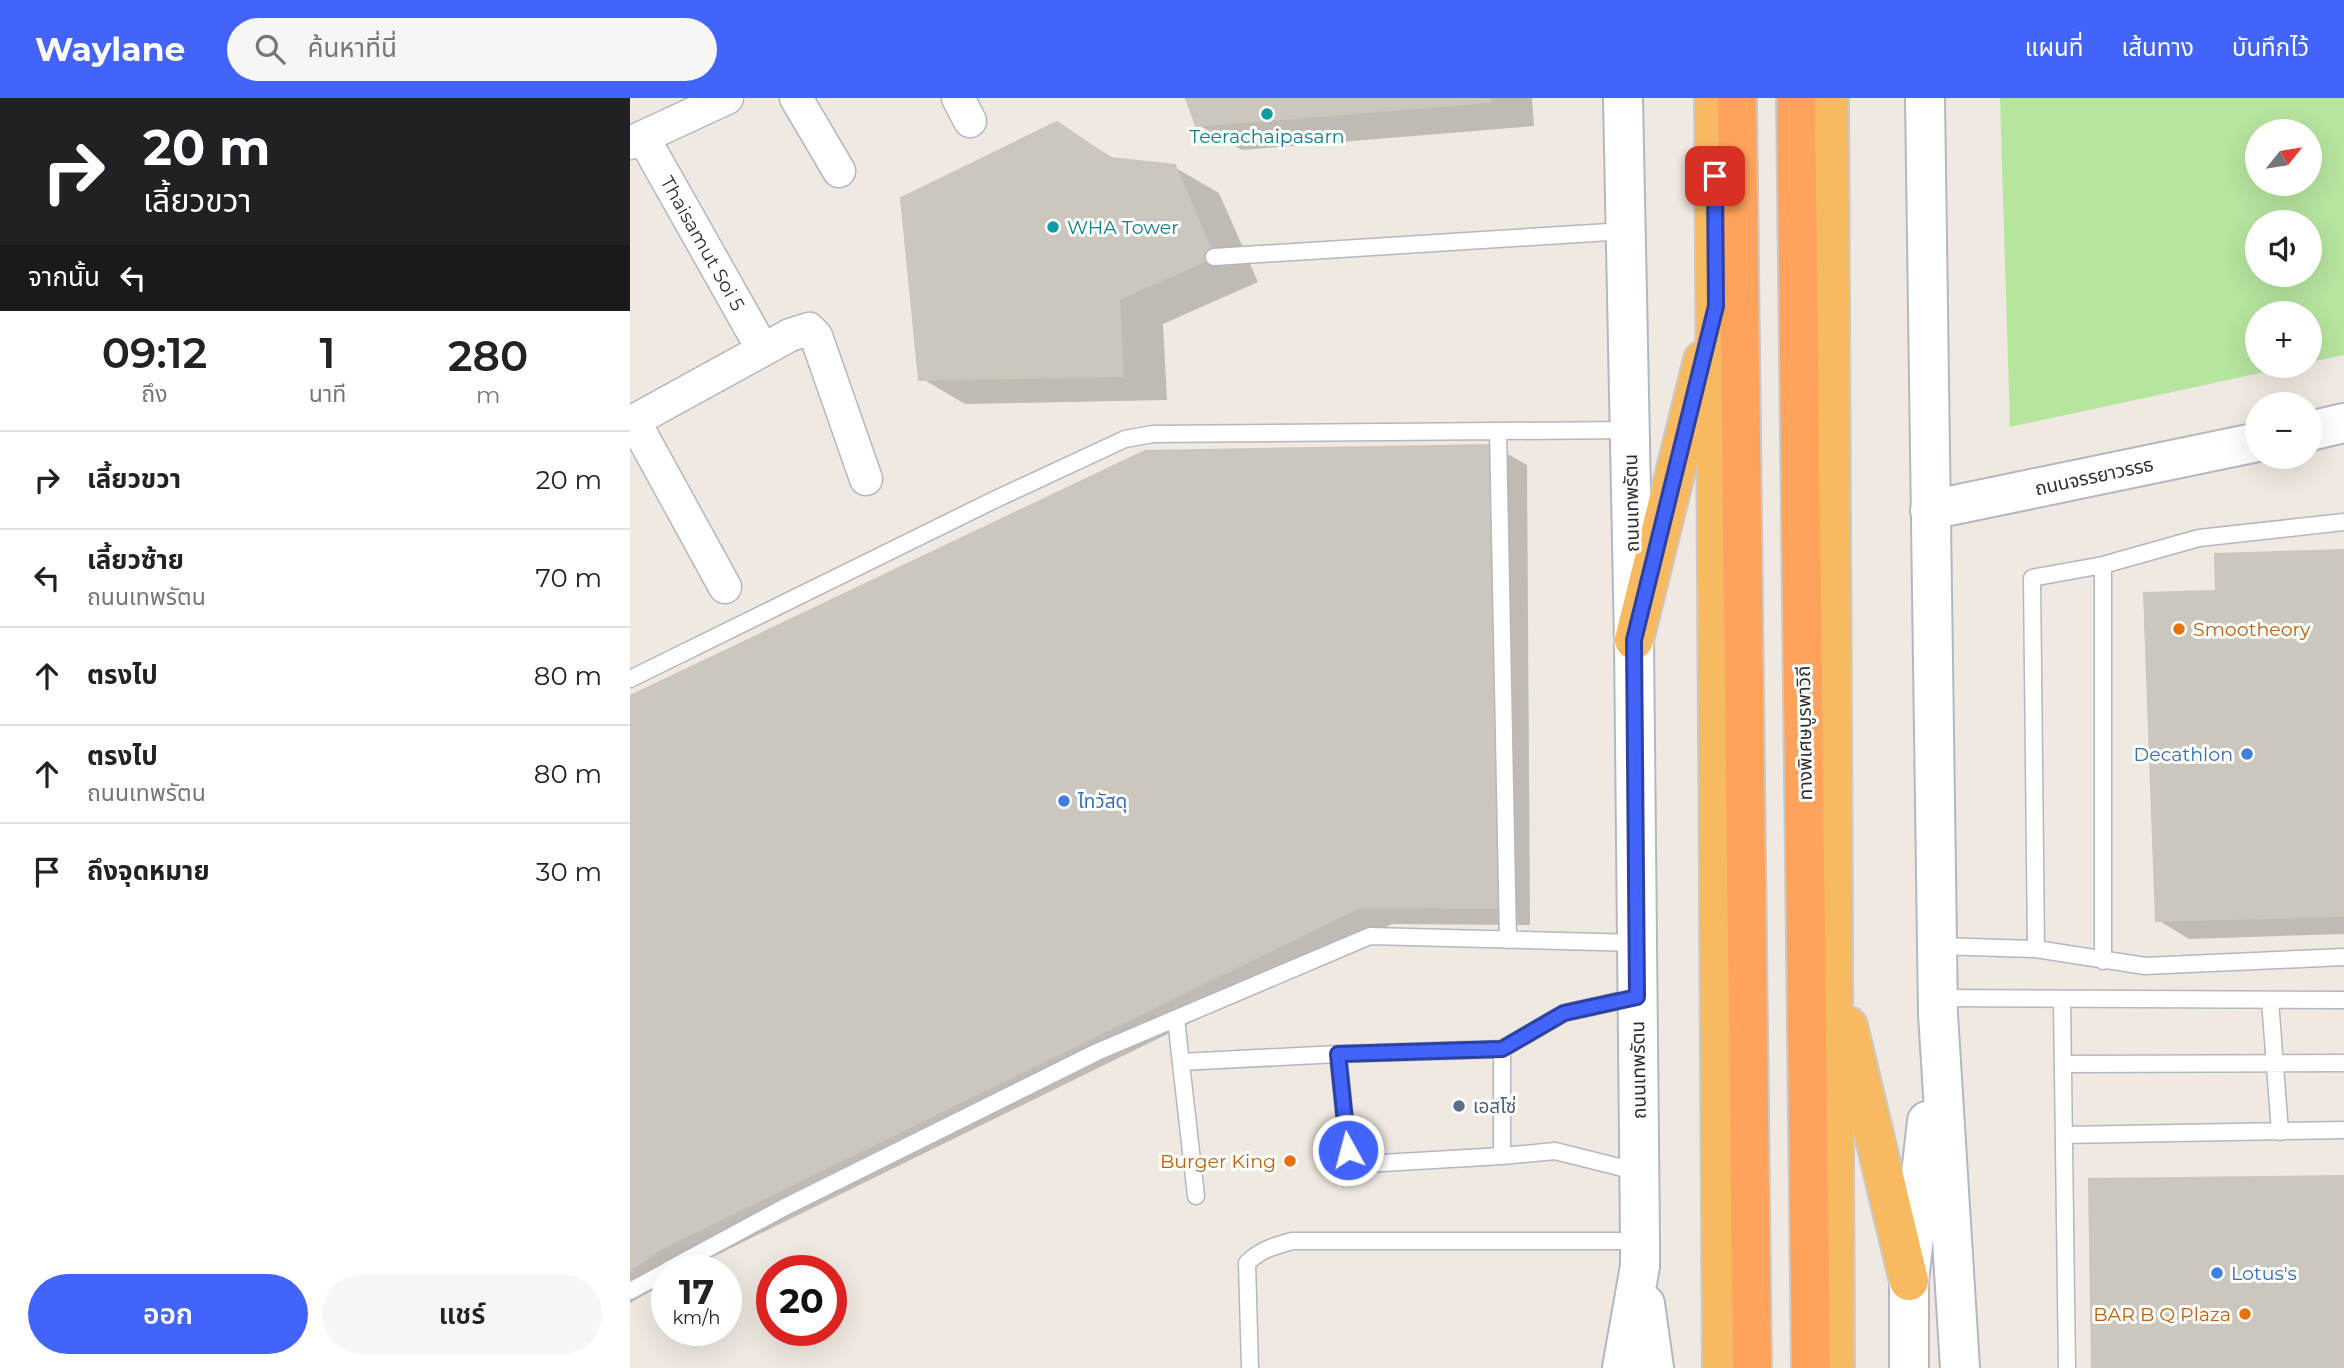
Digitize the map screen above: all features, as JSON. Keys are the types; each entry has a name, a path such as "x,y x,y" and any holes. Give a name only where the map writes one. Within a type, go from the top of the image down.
{"highway":[{"path":"1714,98 1722,1368"},
{"path":"1737,98 1752,1368"},
{"name":"ทางพิเศษบูรพาวิถี","path":"1796,98 1811,1368"},
{"path":"1829,98 1835,1368"},
{"path":"1634,640 1716,306"},
{"path":"1833,962 1909,1281"}],"main road":[{"name":"ถนนเทพรัตน","path":"1622,1368 1640,1253 1634,640 1623,98"},
{"path":"1925,98 1938,1006 1960,1368"},
{"path":"2322,428 2344,424"},
{"name":"ถนนจรรยาวรรธ","path":"1930,510 2245,445"},
{"path":"1909,1368 1909,1281 1938,1006"},
{"path":"1640,1253 1654,1368"}],"street":[{"path":"636,140 727,98"},
{"path":"796,98 839,171"},
{"name":"Thaisamut Soi 5","path":"636,140 763,350"},
{"path":"725,587 632,422 805,329 815,332 866,479"}],"lane":[{"path":"1214,257 1625,231"},
{"path":"630,679 996,499 1125,439 1153,434 1629,430"},
{"path":"1498,431 1508,940"},
{"path":"2036,949 2032,578 2103,565 2199,538 2344,522"},
{"path":"2103,565 2103,961"},
{"path":"696,1255 783,1208 1085,1058 1370,936 1637,943"},
{"path":"1937,946 2036,949 2146,966 2344,957"},
{"path":"1181,1062 1502,1049 1564,1013 1637,997"},
{"path":"1938,1006 2062,999 2344,1000"},
{"path":"2062,999 2067,1368"},
{"path":"2270,1000 2280,1132"},
{"path":"1176,1019 1196,1196"},
{"path":"1502,1049 1502,1156"},
{"path":"1338,1054 1348,1150 1365,1164 1555,1151 1639,1172"},
{"path":"2063,1064 2344,1063"},
{"path":"2064,1135 2344,1130"},
{"path":"1250,1368 1247,1263 1259,1251 1275,1245 1292,1241 1640,1253"},
{"path":"630,1291 651,1280"}],"green space":[{"path":"2000,98 2344,98 2344,355 2322,360 2322,301 2245,301 2245,376 2010,427"}],"building":[{"name":"Teerachaipasarn","path":"1186,98 1490,98 1490,102 1196,126"},
{"name":"WHA Tower","path":"1057,122 1110,158 1175,165 1214,257 1119,299 1123,376 919,380 901,198"},
{"name":"ไทวัสดุ","path":"1496,445 1499,908 1360,907 663,1248 630,1270 630,696 1145,451"},
{"name":"Decathlon","path":"2344,550 2344,916 2156,921 2144,593 2216,591 2215,554"},
{"name":"Lotus's","path":"2344,1176 2344,1368 2092,1368 2089,1179"}],"place":[{"name":"Teerachaipasarn","path":"1267,114"},
{"name":"WHA Tower","path":"1053,227"},
{"name":"Smootheory","path":"2179,629"},
{"name":"Decathlon","path":"2247,754"},
{"name":"ไทวัสดุ","path":"1064,801"},
{"name":"เอสโซ่","path":"1459,1106"},
{"name":"Burger King","path":"1290,1161"},
{"name":"Lotus's","path":"2217,1273"},
{"name":"BAR B Q Plaza","path":"2245,1314"}],"route":[{"path":"1348,1150 1338,1054 1502,1049 1564,1013 1637,997 1634,640 1716,306 1715,176"}]}
